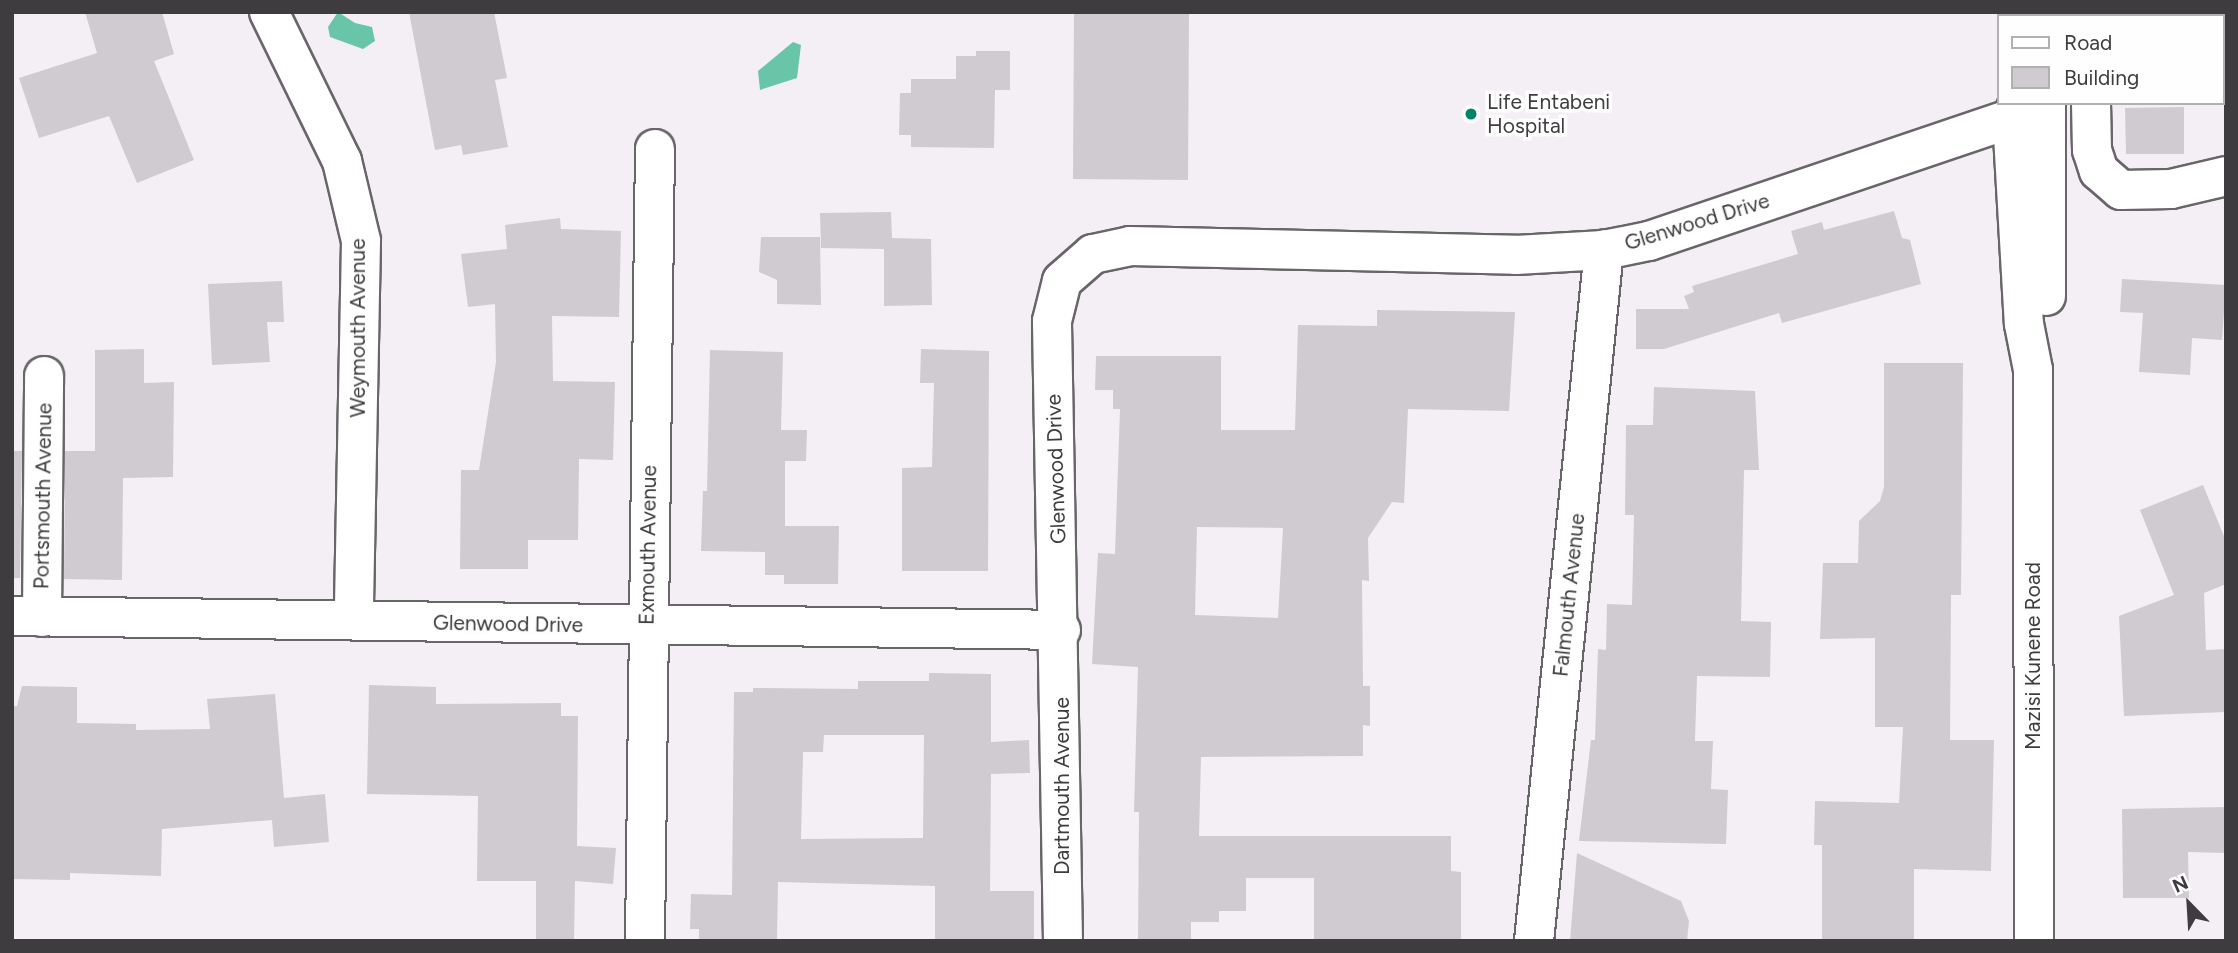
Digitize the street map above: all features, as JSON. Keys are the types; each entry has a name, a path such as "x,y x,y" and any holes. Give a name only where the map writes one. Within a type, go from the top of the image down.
{"street":[{"name":"Weymouth Avenue","path":"270,12 342,161 361,242 354,620"},
{"path":"2091,105 2092,149 2099,171 2121,190 2171,189 2226,176"},
{"name":"Glenwood Drive","path":"27,617 354,620 647,628 1060,630 1052,321 1062,281 1093,254 1130,246 1516,255 1604,250 1649,241 2031,110"},
{"name":"Mazisi Kunene Road","path":"2031,110 2045,320 2033,370 2034,941"},
{"name":"Exmouth Avenue","path":"645,941 655,149"},
{"name":"Falmouth Avenue","path":"1534,941 1604,250"},
{"name":"Portsmouth Avenue","path":"27,617 44,376"},
{"name":"Dartmouth Avenue","path":"1060,630 1063,941"}],"shaded area":[{"path":"338,12 355,23 372,27 375,41 363,49 330,37 328,27"},
{"path":"793,42 801,45 797,78 760,90 758,71"}],"building":[{"path":"85,12 162,12 174,54 154,61 194,160 137,183 109,116 39,138 19,78 97,53"},
{"path":"409,12 494,12 507,78 495,80 508,147 463,155 461,145 435,150"},
{"path":"1074,12 1189,12 1188,180 1073,179"},
{"path":"976,51 1010,51 1010,90 995,90 994,148 911,147 911,135 899,135 900,93 911,93 911,79 956,79 956,56 976,56"},
{"path":"2184,107 2184,154 2126,154 2125,108"},
{"path":"1894,211 1902,238 1910,240 1921,284 1782,323 1779,313 1664,349 1636,349 1636,309 1689,309 1684,296 1694,292 1692,286 1798,254 1791,231 1822,222 1824,230"},
{"path":"891,212 892,238 931,239 932,305 884,306 884,249 821,248 820,213"},
{"path":"560,218 561,229 621,231 619,317 552,316 553,381 615,382 613,460 579,459 578,540 528,540 528,569 460,569 461,470 479,470 496,362 495,304 468,307 461,254 507,249 505,225"},
{"path":"761,237 820,237 821,305 777,304 777,280 759,272"},
{"path":"2122,279 2226,285 2222,340 2192,338 2190,375 2139,372 2143,313 2120,312"},
{"path":"282,281 284,322 267,322 270,362 212,365 208,284"},
{"path":"1377,310 1515,312 1509,411 1408,409 1404,503 1392,502 1368,538 1369,581 1362,580 1363,686 1370,686 1370,726 1363,725 1363,756 1201,757 1199,836 1451,836 1451,871 1461,872 1461,941 1314,941 1314,878 1246,878 1246,911 1219,911 1219,922 1191,922 1191,939 1138,941 1139,812 1134,812 1138,667 1092,664 1098,553 1115,554 1120,409 1113,409 1113,390 1095,390 1096,356 1221,356 1221,430 1295,430 1298,325 1377,326","holes":["1197,527 1283,528 1278,618 1195,615"]},
{"path":"144,349 144,383 174,382 173,477 123,478 122,580 64,579 65,451 95,451 95,350"},
{"path":"921,349 989,351 988,571 902,571 902,468 932,467 934,383 920,383"},
{"path":"710,350 783,352 781,430 807,430 806,461 785,461 785,526 839,526 838,584 784,584 784,575 765,575 765,552 701,551 703,491 707,491"},
{"path":"1884,363 1963,363 1961,595 1951,595 1950,740 1994,740 1991,871 1914,869 1914,941 1822,941 1822,845 1814,845 1815,801 1899,803 1903,727 1875,727 1875,638 1820,639 1823,563 1858,563 1859,521 1880,501 1884,487"},
{"path":"1654,387 1755,391 1759,470 1744,470 1741,621 1771,622 1770,677 1697,676 1695,741 1713,741 1711,789 1728,790 1726,844 1579,841 1591,740 1595,740 1598,649 1606,650 1607,604 1632,605 1634,515 1625,515 1626,425 1653,425"},
{"path":"12,451 22,451 20,578 12,578"},
{"path":"2203,485 2226,541 2226,584 2204,593 2206,650 2226,649 2226,712 2124,716 2119,616 2174,595 2140,510"},
{"path":"929,673 991,674 991,742 1029,740 1030,773 991,774 990,891 1034,891 1034,941 935,941 935,886 778,882 777,941 699,941 699,929 690,929 691,894 732,895 734,692 753,692 753,688 858,689 858,681 929,681","holes":["824,735 924,735 923,838 801,839 803,752 823,752"]},
{"path":"369,685 436,687 436,704 561,703 561,716 578,716 577,846 616,848 613,884 575,881 574,941 536,941 536,881 477,881 478,796 367,794"},
{"path":"22,686 77,687 77,723 136,724 136,730 210,729 207,699 275,694 284,798 325,794 329,842 274,847 272,820 162,829 161,876 70,873 70,880 12,879 12,706 17,706"},
{"path":"2226,807 2226,853 2188,852 2189,898 2123,898 2122,809"},
{"path":"1577,853 1681,901 1689,921 1687,941 1570,941"}],"place":[{"name":"Life Entabeni Hospital","path":"1471,114"}]}
